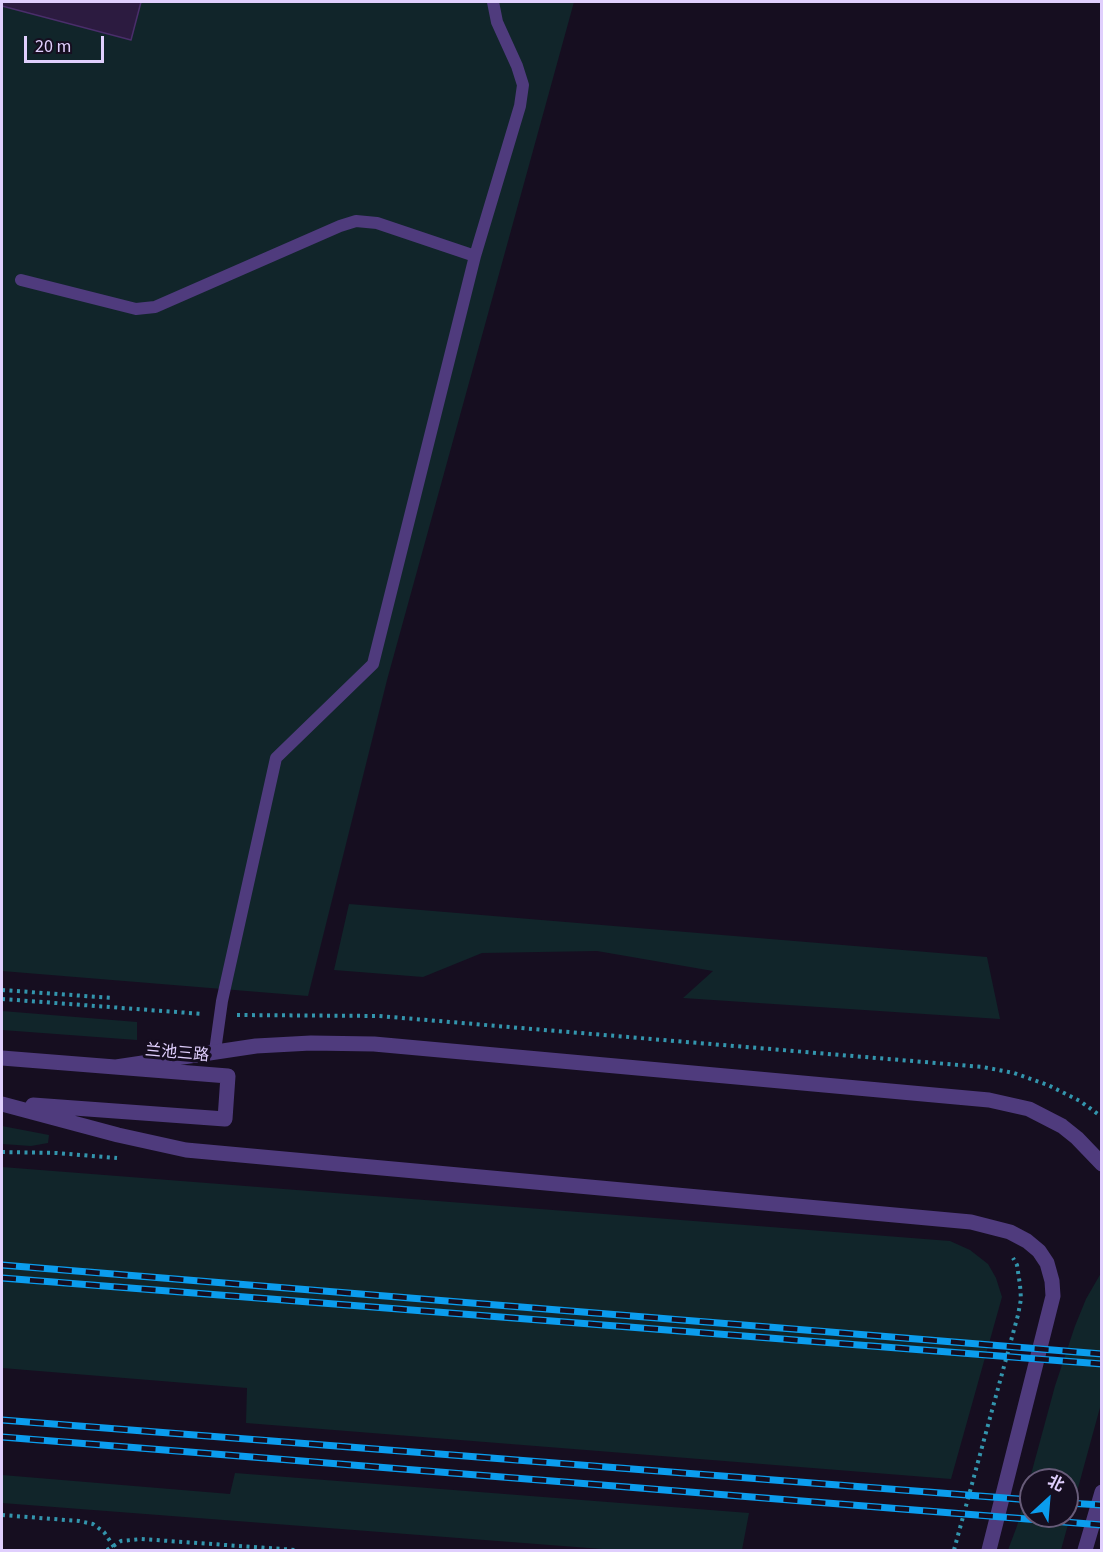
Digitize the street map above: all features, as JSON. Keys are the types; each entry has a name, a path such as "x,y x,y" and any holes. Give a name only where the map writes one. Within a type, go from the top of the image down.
{"street":[{"path":"116,1067 256,1046 311,1042 374,1044 989,1100 1029,1109 1062,1126 1077,1138 1101,1164"},
{"name":"兰池三路","path":"2,1058 228,1076 225,1119 2,1103"},
{"path":"2,1103 118,1135 186,1150 970,1222 1010,1232 1039,1251 1047,1263 1053,1281 1053,1296 989,1551"},
{"path":"1085,1551 1101,1492"}],"lane":[{"path":"215,1051 219,1016 276,758 373,664 475,256 520,106 523,85 497,22 493,2"},
{"path":"21,280 136,309 155,307 356,221 377,223 475,256"}],"path":[{"path":"2,990 113,998"},
{"path":"2,999 219,1016 379,1016 983,1067 1014,1073 1048,1085 1080,1101 1101,1117"},
{"path":"2,1152 57,1153 128,1159"},
{"path":"954,1551 1018,1315 1020,1285 1017,1265 1010,1253"},
{"path":"2,1515 93,1524 104,1532 114,1548"},
{"path":"107,1551 128,1539 296,1551"}],"green space":[{"path":"2,2 574,2 387,680 308,996 2,971"},
{"path":"349,904 987,957 1000,1019 683,998 713,971 597,951 482,953 423,977 334,970"},
{"path":"2,1011 137,1022 137,1040 2,1030"},
{"path":"2,1126 49,1135 48,1143 31,1146 2,1144"},
{"path":"2,1167 950,1241 970,1250 988,1264 996,1278 1002,1297 951,1479 246,1423 247,1388 2,1368"},
{"path":"1101,1273 1101,1404 1079,1484 1079,1468 1033,1468 1055,1386 1086,1299"},
{"path":"235,1473 749,1513 742,1550 615,1550 2,1503 2,1475 230,1494"},
{"path":"1019,1519 1019,1528 1067,1528 1061,1550 1008,1550"}],"building":[{"path":"2,2 141,2 131,40 2,6"}],"railway":[{"path":"2,1265 1102,1354"},
{"path":"2,1278 1102,1364"},
{"path":"2,1420 1019,1499"},
{"path":"2,1437 1102,1525"},
{"path":"1079,1504 1102,1505"}]}
